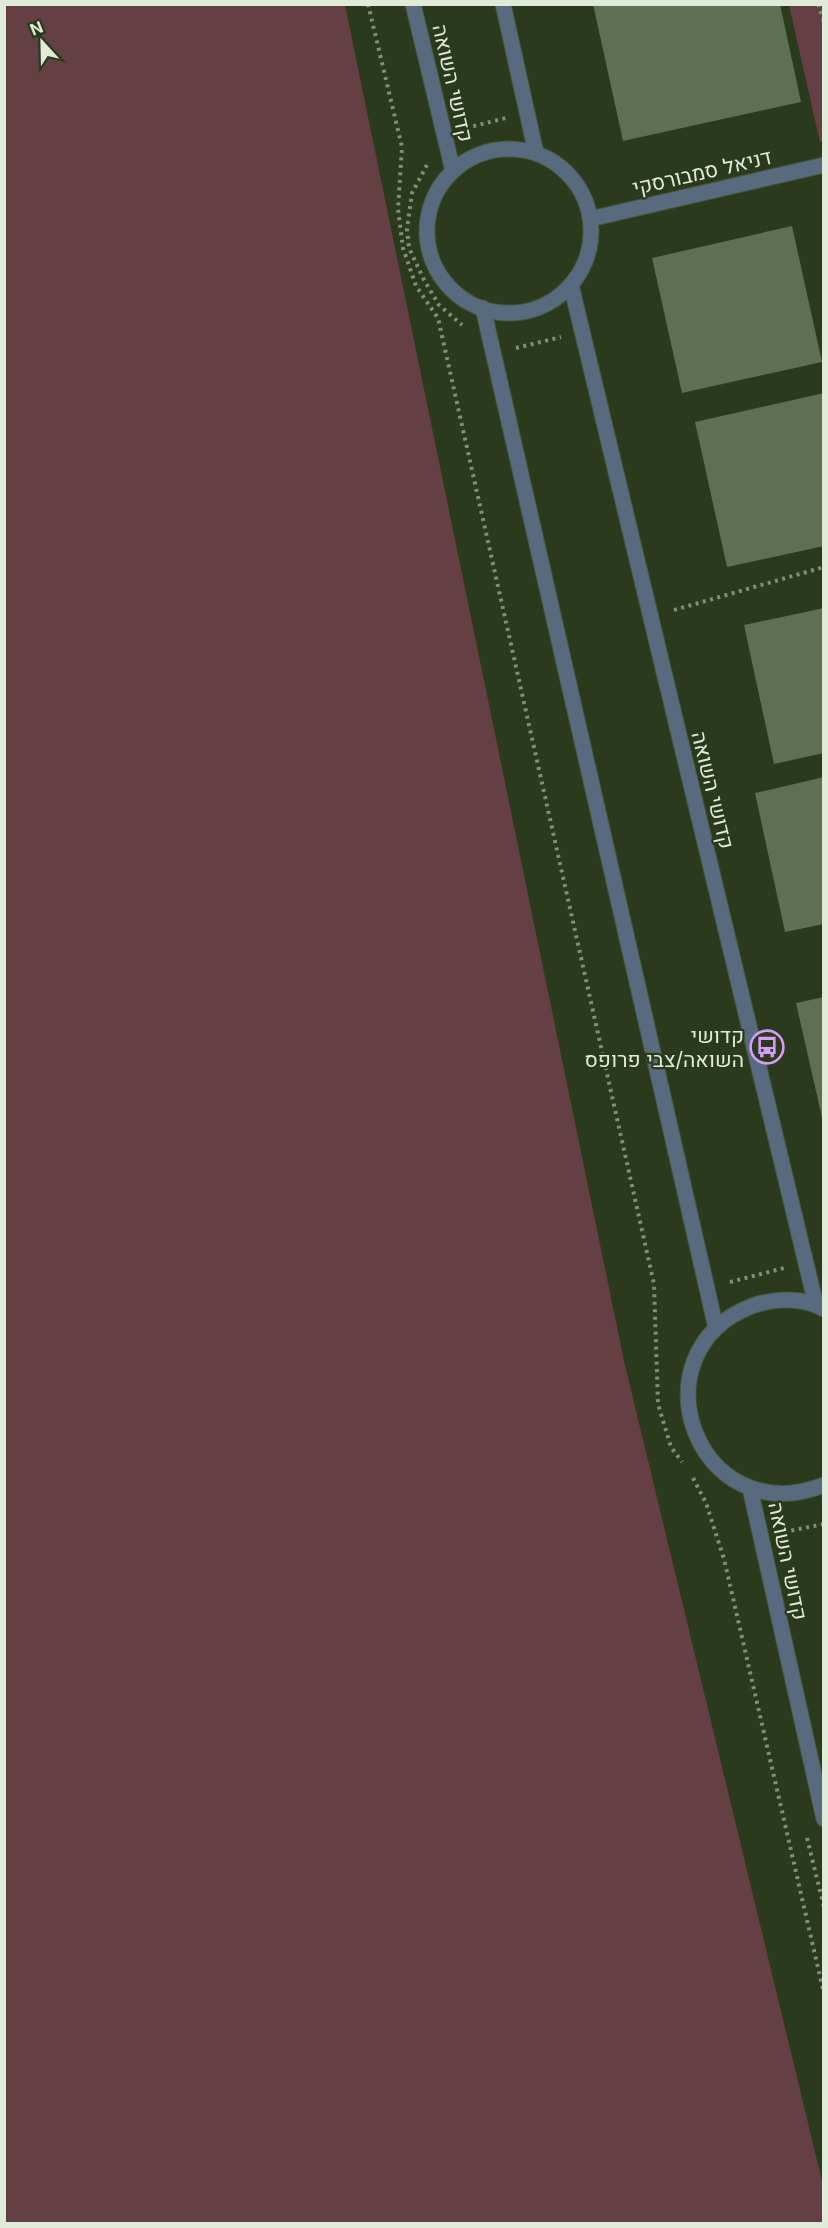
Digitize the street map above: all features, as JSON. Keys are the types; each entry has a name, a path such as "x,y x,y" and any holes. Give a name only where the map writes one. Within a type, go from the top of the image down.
{"street":[{"name":"קדושי השואה","path":"413,4 453,171"},
{"path":"503,4 536,153"},
{"path":"514,149 536,153 556,163 573,179 584,197 590,219 590,242 587,254 571,285 553,300 530,310 507,313 483,308 458,295 439,274 428,249 427,220 436,194 453,171 471,158 492,150 514,149"},
{"name":"דניאל סמבורסקי","path":"590,219 824,165"},
{"name":"קדושי השואה","path":"571,285 805,1262 820,1307"},
{"path":"483,308 716,1328"},
{"path":"820,1307 790,1300 763,1302 738,1312 716,1328 697,1354 688,1385 689,1418 701,1448 722,1472 750,1488 778,1494 806,1492 824,1485"},
{"name":"קדושי השואה","path":"750,1488 824,1819"}],"path":[{"path":"368,4 402,147 398,209 403,248 416,286 438,318 654,1284 658,1404 671,1447 685,1465"},
{"path":"818,4 824,22"},
{"path":"464,327 439,305 409,248 406,229 412,193 427,165 431,138 527,113"},
{"path":"493,354 582,332"},
{"path":"650,616 824,567"},
{"path":"706,1288 805,1262"},
{"path":"692,1474 706,1503 724,1558 824,1994"},
{"path":"805,1827 824,1907"}],"shaded area":[{"path":"5,4 345,5 624,1361 823,2185 823,2223 5,2223"},
{"path":"789,5 823,5 823,141 820,142"}],"building":[{"path":"593,4 780,4 801,102 623,141"},
{"path":"792,226 822,362 682,393 652,258"},
{"path":"824,393 824,546 727,567 695,422"},
{"path":"824,608 824,753 774,764 744,625"},
{"path":"824,777 824,924 785,932 755,793"},
{"path":"824,997 824,1122 823,1122 796,1003"}],"place":[{"name":"קדושי השואה/צבי פרופס","path":"767,1047"}]}
